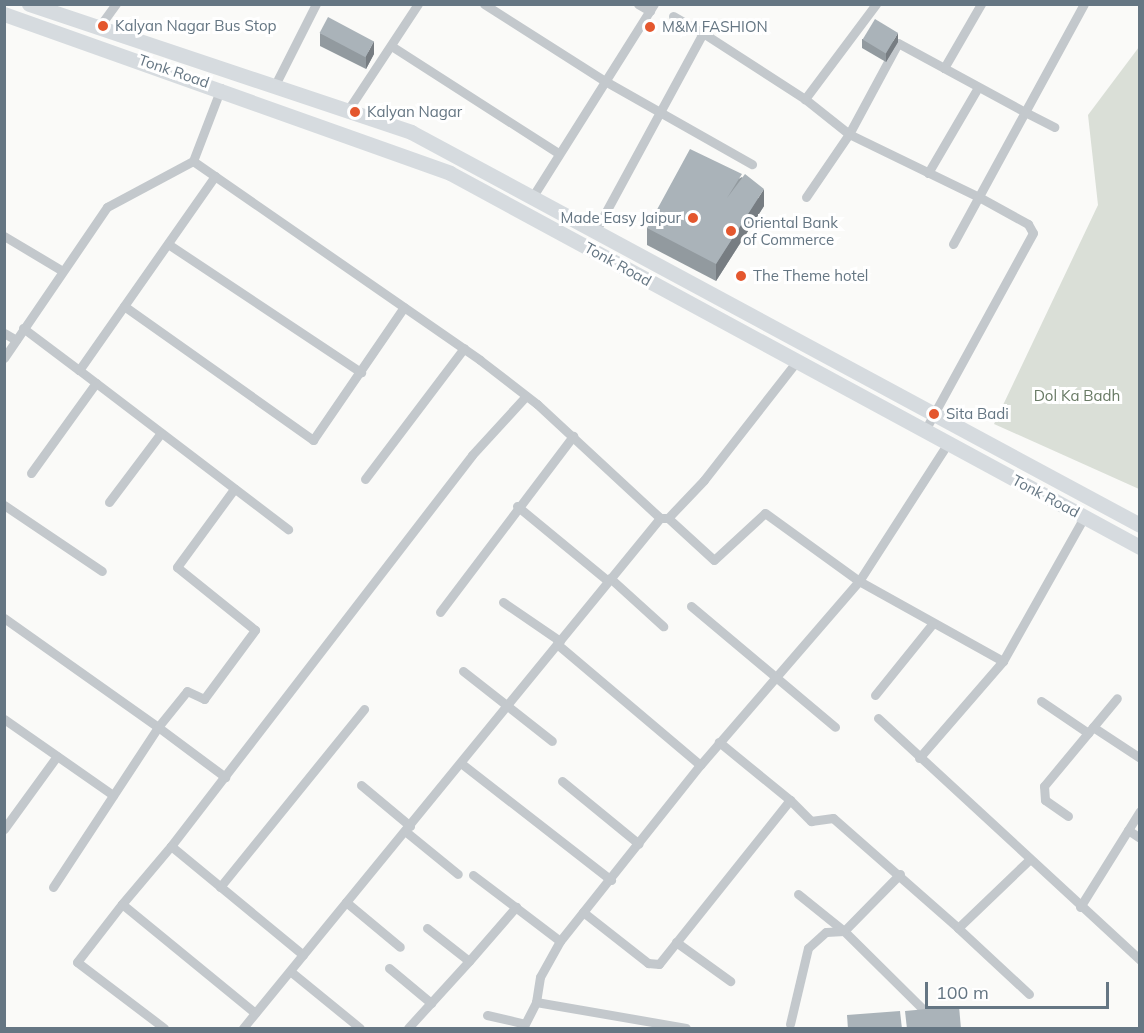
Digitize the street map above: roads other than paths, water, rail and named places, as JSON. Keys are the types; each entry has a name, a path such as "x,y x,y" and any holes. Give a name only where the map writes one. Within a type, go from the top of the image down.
{"main road":[{"name":"Tonk Road","path":"29,4 411,132 1140,525"},
{"name":"Tonk Road","path":"4,14 221,88 450,173 1140,547"}],"street":[{"path":"99,27 116,4"},
{"path":"275,85 316,4"},
{"path":"348,110 393,47 418,4"},
{"path":"484,4 604,81 752,164"},
{"path":"533,196 558,153 652,8 638,4"},
{"path":"806,99 876,4"},
{"path":"944,68 981,4"},
{"path":"953,244 1084,4"},
{"path":"674,16 806,99 849,134 979,196 1028,224 1033,232 925,430"},
{"path":"596,230 656,111 703,33"},
{"path":"806,197 849,134 898,43 977,88 1054,127"},
{"path":"393,47 558,153"},
{"path":"4,358 61,270 107,207 193,161 221,88"},
{"path":"928,173 977,88"},
{"path":"193,161 464,348 526,396 714,560 765,513 859,580 1003,661"},
{"path":"80,370 215,176"},
{"path":"4,236 61,270"},
{"path":"168,244 361,372"},
{"path":"124,306 309,439 318,435 404,307"},
{"path":"23,328 288,529"},
{"path":"4,333 16,340"},
{"path":"365,479 464,348"},
{"path":"243,1029 462,764 609,580 797,361"},
{"path":"31,473 96,383"},
{"path":"164,1029 77,962 225,777 472,455 526,396"},
{"path":"109,502 161,434"},
{"path":"440,612 517,506 573,436"},
{"path":"487,1015 525,1024 536,1002 540,977 560,941 719,742 859,580 948,443"},
{"path":"53,887 158,727 187,692 204,699 255,630 177,567 234,489"},
{"path":"4,505 102,571"},
{"path":"517,506 663,626"},
{"path":"919,758 1003,661 1084,517"},
{"path":"503,602 559,642 700,765"},
{"path":"692,606 777,673 835,727"},
{"path":"4,618 225,777"},
{"path":"875,695 933,623"},
{"path":"463,671 552,741"},
{"path":"1068,816 1041,794 1116,698"},
{"path":"1041,701 1140,758"},
{"path":"220,887 364,709"},
{"path":"878,718 1029,860 1140,960"},
{"path":"4,719 113,795"},
{"path":"719,742 811,820 833,818 900,874 1029,994"},
{"path":"4,829 57,756"},
{"path":"462,764 610,880"},
{"path":"562,781 639,844"},
{"path":"361,785 458,874"},
{"path":"583,912 648,963 659,964 790,800"},
{"path":"1080,907 1140,811"},
{"path":"1128,830 1140,838"},
{"path":"171,846 303,955"},
{"path":"958,928 1029,860"},
{"path":"790,1024 808,948 817,937 844,930 900,874"},
{"path":"473,875 560,941"},
{"path":"798,894 844,930 929,1016"},
{"path":"346,902 400,947"},
{"path":"122,904 255,1012"},
{"path":"408,1029 516,907"},
{"path":"427,928 469,961"},
{"path":"676,942 730,981"},
{"path":"389,968 431,1003"},
{"path":"290,971 360,1029"},
{"path":"536,1002 686,1029"}],"place":[{"name":"Kalyan Nagar Bus Stop","path":"103,26"},
{"name":"M&M FASHION","path":"650,27"},
{"name":"Kalyan Nagar","path":"355,112"},
{"name":"Made Easy Jaipur","path":"693,218"},
{"name":"Oriental Bank of Commerce","path":"731,231"},
{"name":"The Theme hotel","path":"741,276"},
{"name":"Sita Badi","path":"934,414"}],"park label":[{"name":"Dol Ka Badh","path":"1077,396"}]}
